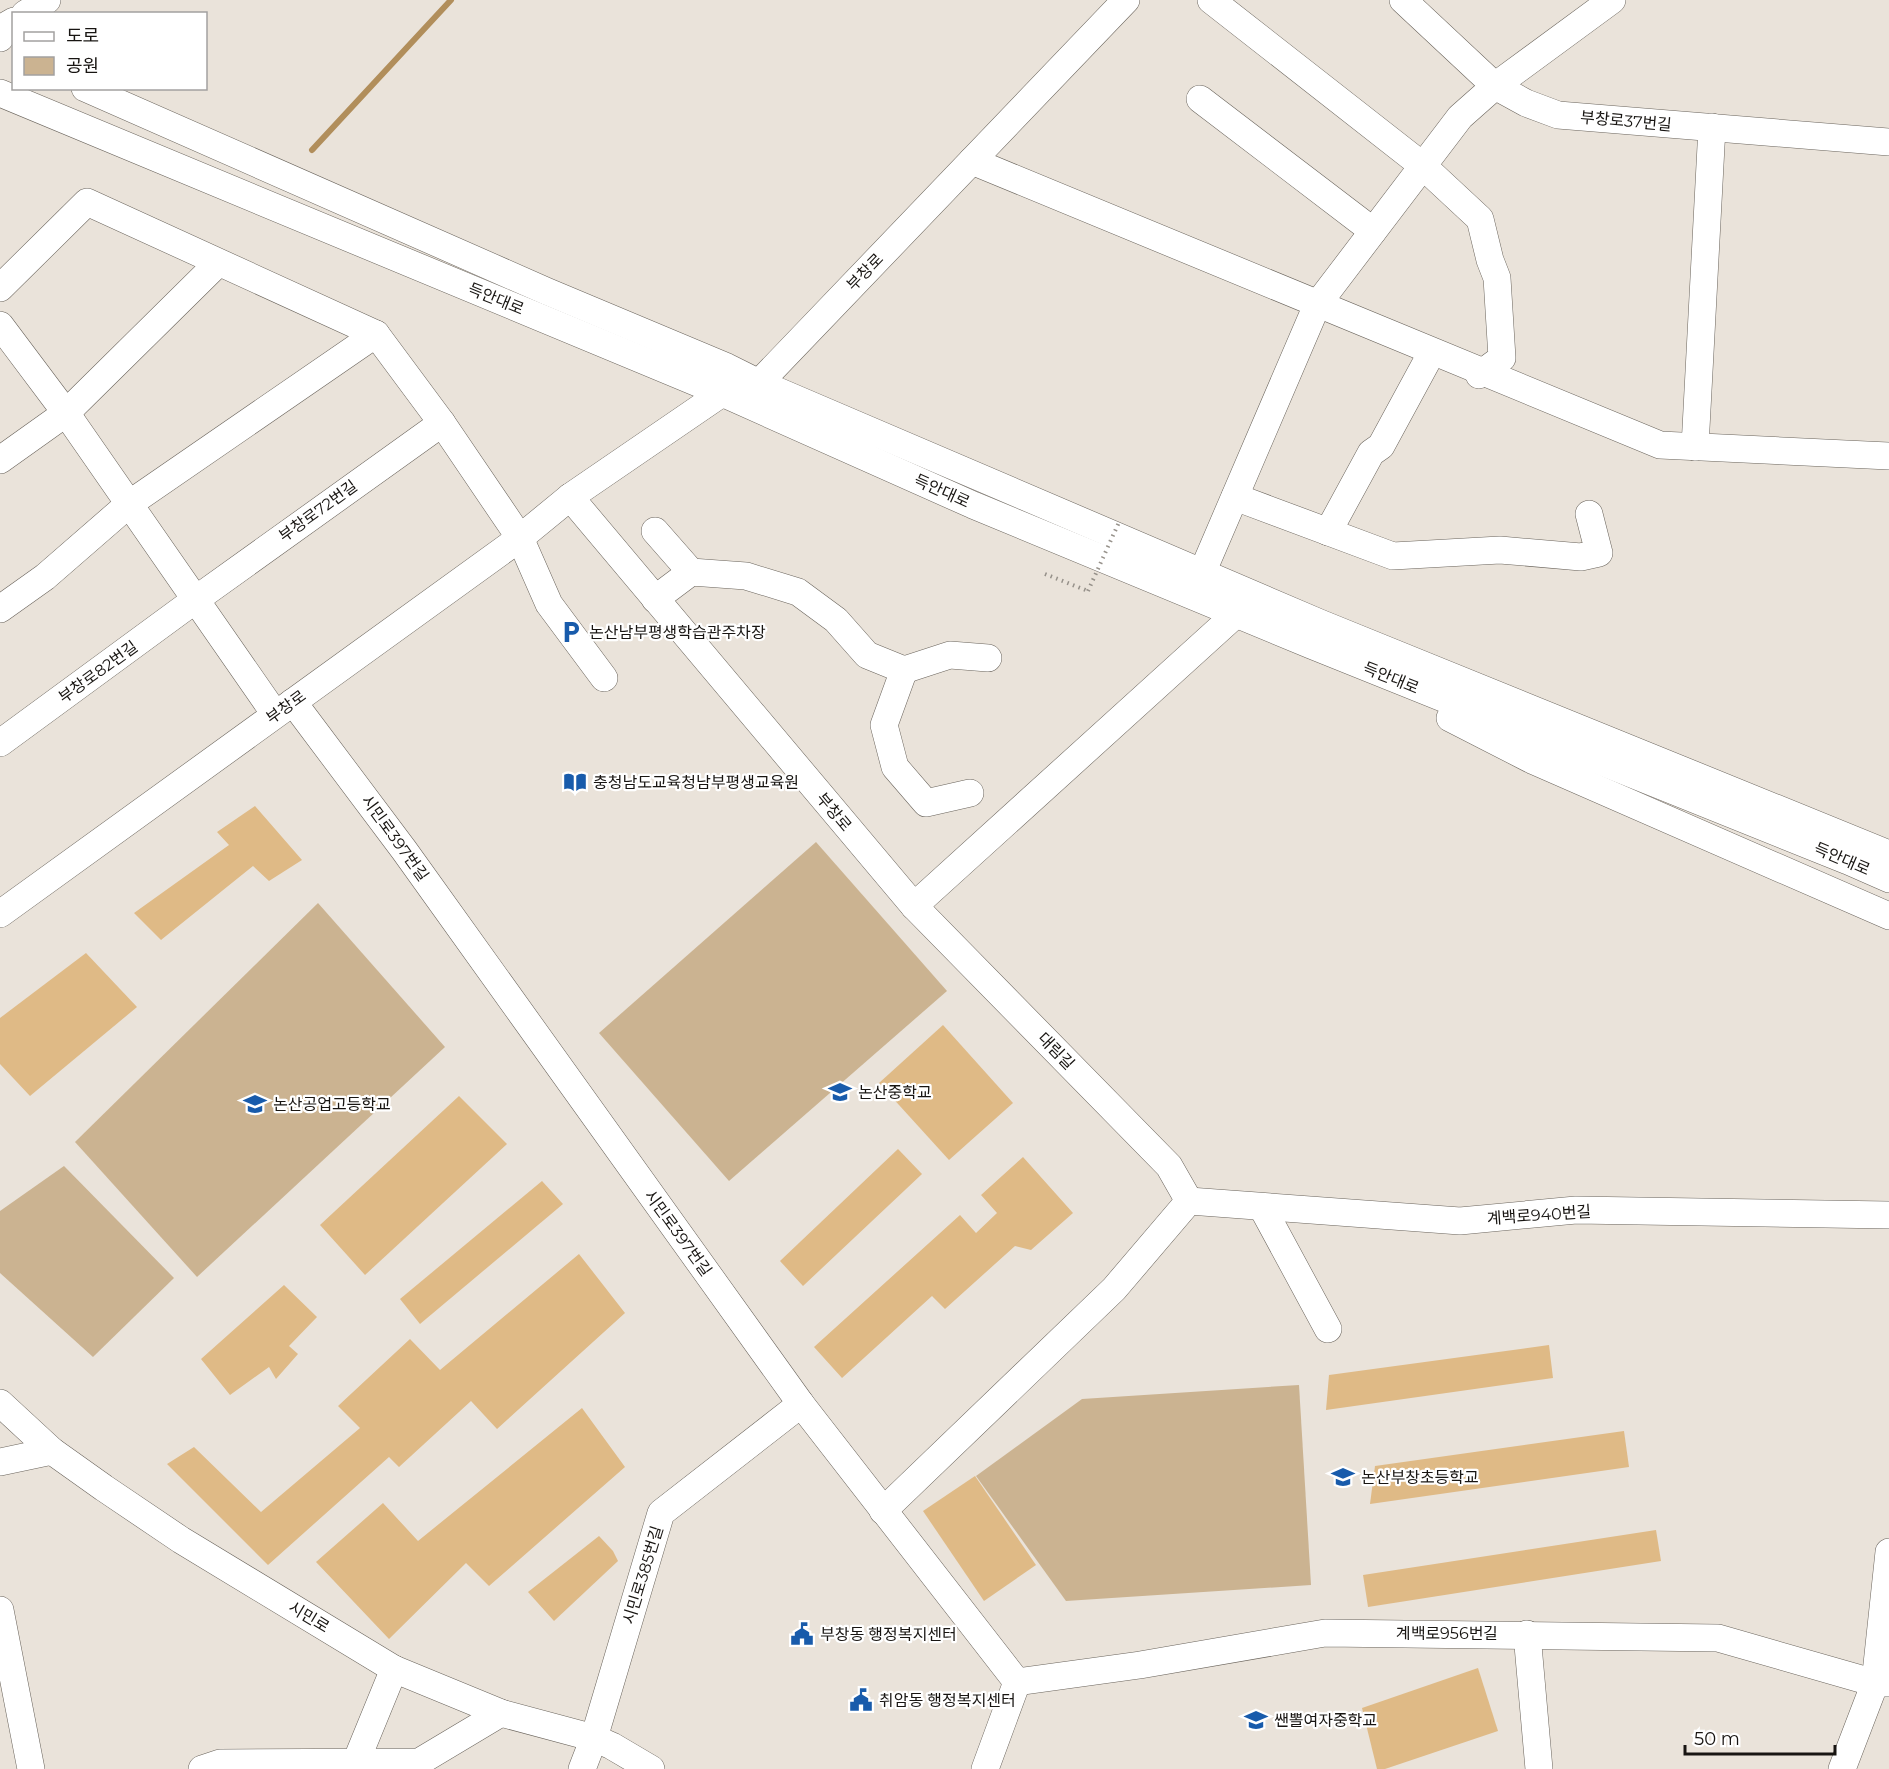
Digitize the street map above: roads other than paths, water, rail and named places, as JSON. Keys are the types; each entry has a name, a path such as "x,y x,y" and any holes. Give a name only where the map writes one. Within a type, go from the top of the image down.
{"street":[{"path":"28,12 47,0"},
{"name":"부창로","path":"0,914 520,538 570,498 722,393 759,383 1126,0"},
{"path":"1211,0 1423,166 1480,219 1497,278 1502,357 1481,374"},
{"name":"부창로37번길","path":"1403,0 1495,86 1527,103 1558,115 1889,142"},
{"path":"1203,573 1317,305 1461,117 1495,86 1612,0"},
{"path":"0,38 7,25 12,22"},
{"name":"득안대로","path":"90,90 546,291 1203,573 1315,634"},
{"name":"득안대로","path":"0,93 722,393 973,505 1236,614 1315,634 1874,850 1889,879"},
{"path":"1200,99 1373,231"},
{"path":"1695,447 1712,128"},
{"path":"972,161 1481,374 1660,445 1889,456"},
{"path":"0,288 87,202 376,334 442,423 520,538 549,604 604,678"},
{"path":"0,460 66,413 218,263"},
{"path":"0,325 66,413 195,600 284,708"},
{"path":"0,609 45,577 129,504 376,334"},
{"path":"1329,532 1371,453 1381,446 1432,352"},
{"name":"부창로72번길","path":"195,600 442,423"},
{"path":"1235,497 1394,556 1500,550 1581,556 1599,553 1589,514"},
{"name":"부창로","path":"570,498 914,906"},
{"path":"655,531 691,572"},
{"path":"655,599 691,572 746,576 798,592 836,620 867,655 904,670 950,655 988,658"},
{"name":"부창로82번길","path":"0,743 195,600"},
{"path":"914,906 1236,614"},
{"path":"1315,634 1549,702 1874,850"},
{"path":"1315,634 1534,761 1889,916"},
{"path":"904,670 884,725 895,767 926,802 970,793"},
{"name":"시민로397번길","path":"284,708 404,850 801,1404 1017,1682"},
{"name":"대림길","path":"914,906 1169,1166 1189,1201"},
{"path":"883,1511 1114,1289 1189,1201"},
{"name":"계백로940번길","path":"1189,1201 1460,1221 1576,1210 1889,1215"},
{"path":"1262,1207 1328,1329"},
{"name":"시민로","path":"0,1402 52,1451 181,1540 394,1669 501,1713 594,1738 651,1769"},
{"name":"시민로385번길","path":"582,1769 594,1738 661,1513 801,1404"},
{"path":"0,1462 52,1451"},
{"path":"1842,1769 1882,1683 1889,1552"},
{"path":"0,1610 31,1769"},
{"name":"계백로956번길","path":"1017,1682 1140,1665 1325,1633 1718,1638 1882,1683"},
{"path":"1527,1634 1539,1769"},
{"path":"354,1766 394,1669"},
{"path":"985,1769 1017,1682"},
{"path":"202,1769 220,1762 354,1766 418,1762 501,1713"}],"waterway":[{"path":"312,150 451,0"}],"place":[{"name":"논산남부평생학습관주차장","path":"571,632"},
{"name":"충청남도교육청남부평생교육원","path":"575,782"},
{"name":"논산중학교","path":"840,1092"},
{"name":"논산공업고등학교","path":"255,1104"},
{"name":"논산부창초등학교","path":"1343,1477"},
{"name":"부창동 행정복지센터","path":"802,1634"},
{"name":"취암동 행정복지센터","path":"861,1700"},
{"name":"쌘뽈여자중학교","path":"1256,1720"}]}
